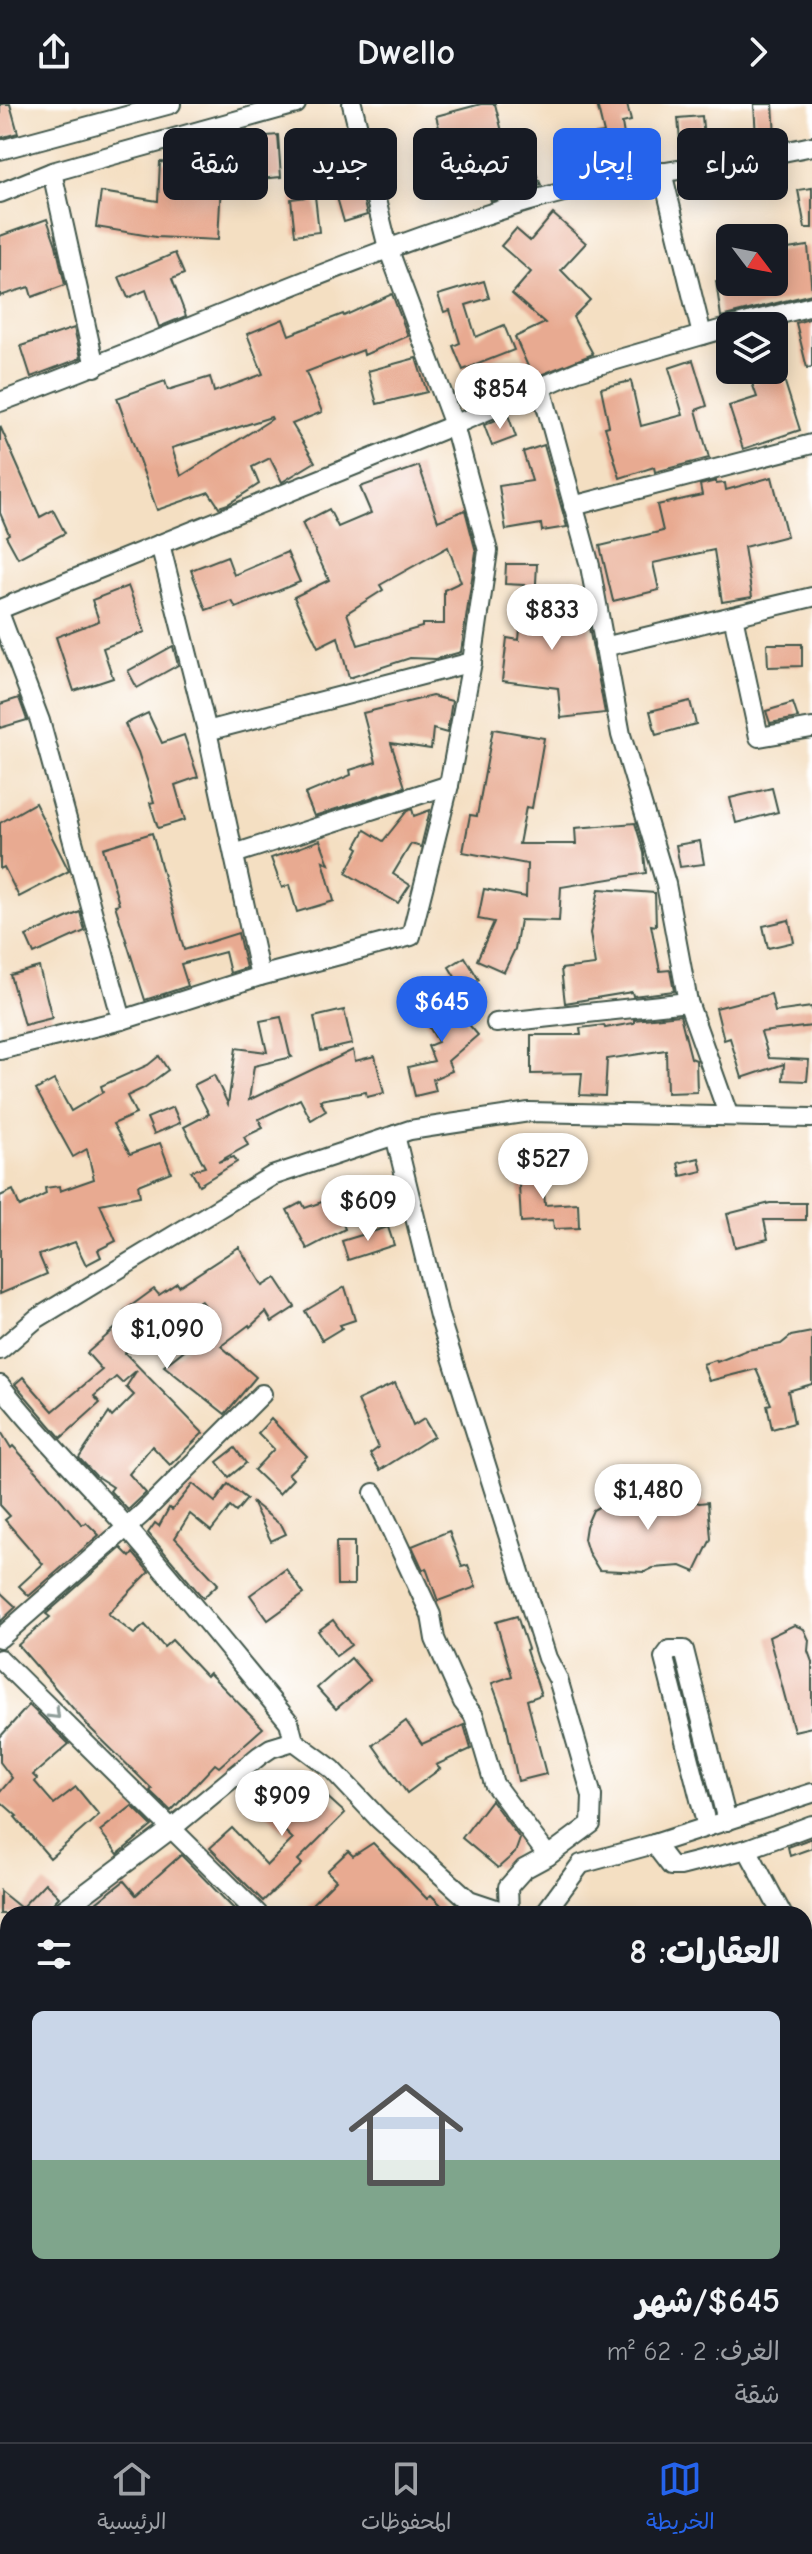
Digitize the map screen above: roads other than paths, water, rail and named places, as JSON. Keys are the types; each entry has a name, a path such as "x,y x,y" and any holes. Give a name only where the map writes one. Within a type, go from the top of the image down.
{"street":[{"path":"0,150 171,104"},
{"path":"0,193 52,172 296,104"},
{"path":"0,1050 122,1020 260,976 411,936 449,785 472,662 488,551 454,425 388,248 352,104"},
{"path":"0,402 95,367 388,248 527,202 575,189 662,172 750,160 812,146"},
{"path":"52,172 95,367"},
{"path":"662,172 702,335"},
{"path":"788,312 812,306"},
{"path":"0,609 454,425 578,371 716,331"},
{"path":"541,387 590,566 621,735 666,884 688,1002 728,1114"},
{"path":"573,506 812,444"},
{"path":"160,544 207,731 260,976"},
{"path":"604,647 812,597"},
{"path":"0,615 40,721 122,1020"},
{"path":"733,616 759,737 812,728"},
{"path":"207,731 472,662"},
{"path":"234,854 449,785"},
{"path":"496,1023 688,1002"},
{"path":"0,1350 36,1319 272,1176 410,1130 529,1112 812,1118"},
{"path":"395,1135 439,1316 547,1658 558,1679 592,1796 591,1824 548,1856 524,1869 508,1887 509,1906"},
{"path":"0,1385 28,1422 125,1526 289,1722 294,1741 332,1769 379,1819 469,1900 488,1906"},
{"path":"0,1638 142,1514 262,1394"},
{"path":"374,1493 431,1615 435,1639 463,1702 474,1716 494,1784 548,1856"},
{"path":"707,1827 664,1658 670,1650 684,1650 727,1821"},
{"path":"0,1659 250,1906"},
{"path":"69,1906 271,1748 294,1741"},
{"path":"550,1906 581,1864 812,1793"},
{"path":"654,1844 671,1866 680,1866 747,1849 812,1825"},
{"path":"747,1849 778,1906"}]}
